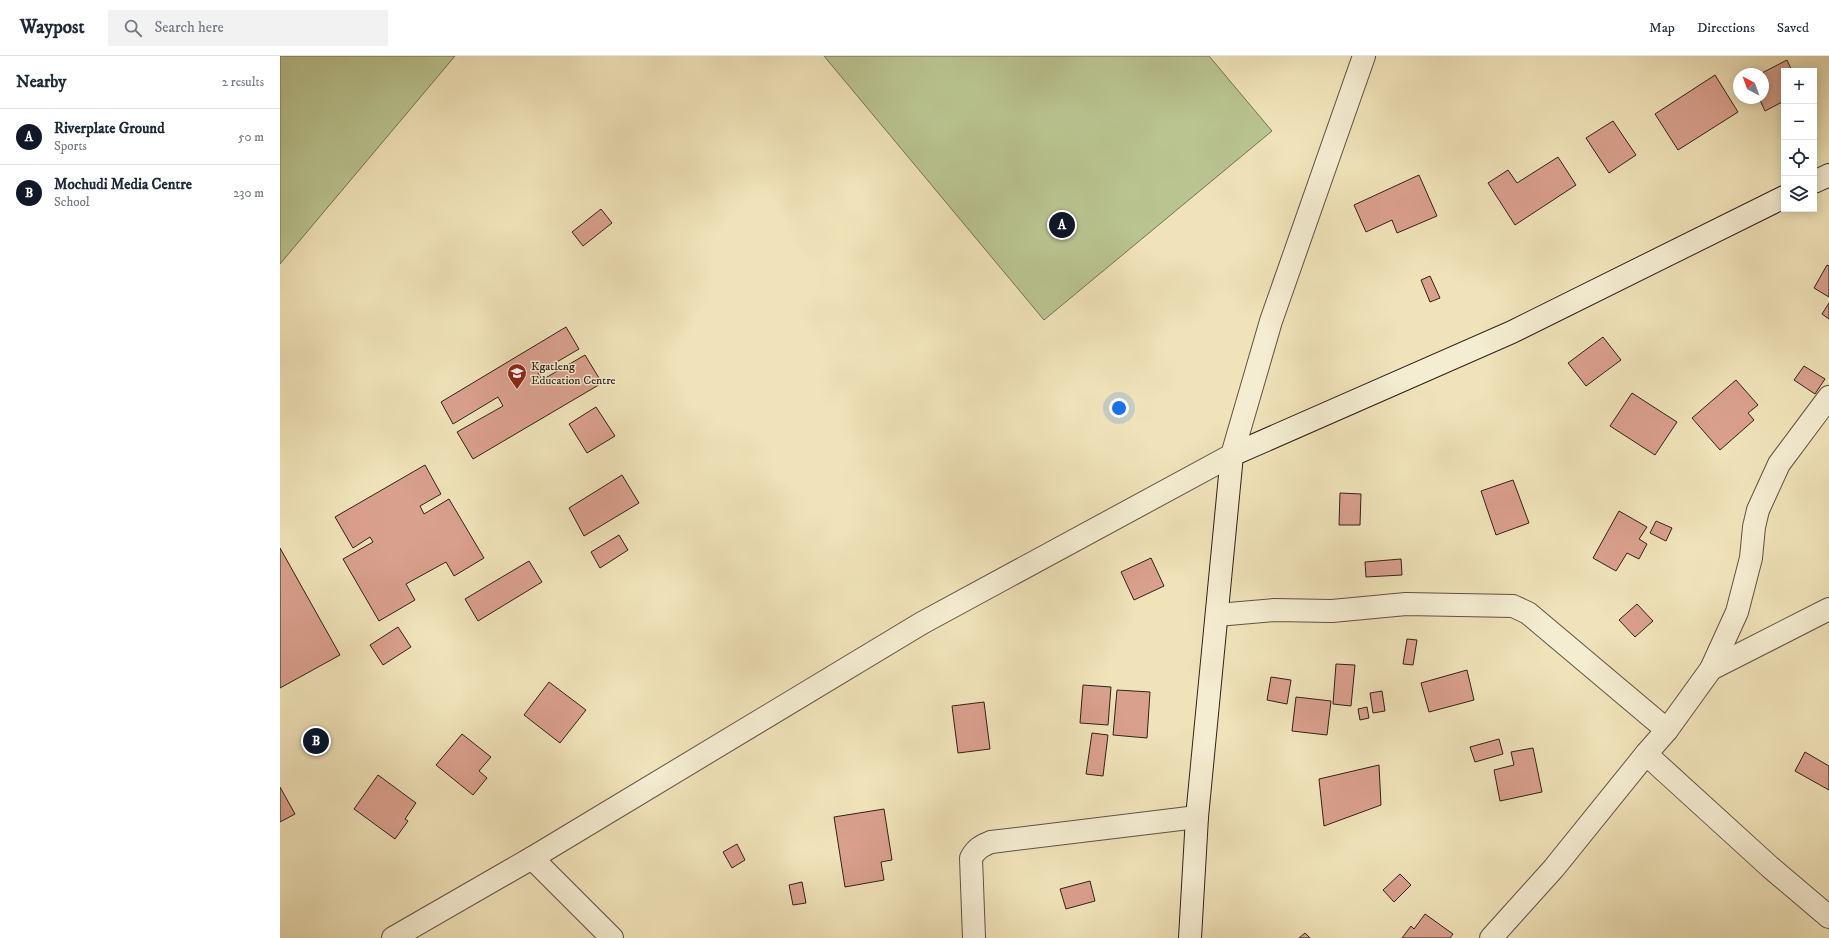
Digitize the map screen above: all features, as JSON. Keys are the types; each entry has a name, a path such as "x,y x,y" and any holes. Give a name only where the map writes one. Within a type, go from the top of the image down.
{"street":[{"path":"1190,938 1197,817 1232,455 1271,321 1364,56"},
{"path":"1817,181 1829,175"},
{"path":"393,938 532,858 922,623 1232,455 1512,332 1781,198"},
{"path":"1491,938 1554,868 1667,730 1711,669 1737,612 1751,558 1754,527 1758,510 1779,464 1821,405 1829,397"},
{"path":"1217,614 1274,610 1332,611 1406,604 1513,606 1528,613 1667,730"},
{"path":"1711,669 1829,609"},
{"path":"1646,754 1770,867 1829,917"},
{"path":"974,938 971,858 975,851 982,846 991,842 1197,817"},
{"path":"532,858 612,938"}],"green space":[{"path":"280,56 455,56 280,264"},
{"path":"824,56 1209,56 1272,131 1044,320"}],"building":[{"path":"1787,60 1791,68 1781,68 1781,103 1765,111 1762,104 1769,104 1769,69"},
{"path":"1715,75 1738,112 1678,150 1655,114"},
{"path":"1613,121 1636,155 1609,173 1586,138"},
{"path":"1558,157 1576,185 1515,225 1488,183 1508,170 1517,183"},
{"path":"1419,175 1437,216 1397,233 1392,220 1366,232 1354,205"},
{"path":"601,209 612,223 583,246 572,232"},
{"path":"1827,265 1829,266 1829,297 1814,288"},
{"path":"1430,276 1440,298 1430,302 1421,280"},
{"path":"1829,303 1829,319 1822,314"},
{"path":"566,327 579,349 538,373 542,380 585,355 602,383 473,459 457,432 503,406 498,397 453,424 441,402"},
{"path":"1603,337 1621,360 1586,386 1568,363"},
{"path":"1804,366 1825,379 1815,394 1794,380"},
{"path":"1736,380 1758,405 1748,413 1754,420 1720,450 1692,418"},
{"path":"1632,393 1677,422 1655,455 1610,426"},
{"path":"596,407 615,436 587,453 569,424"},
{"path":"425,465 441,494 420,506 424,514 449,499 484,558 454,576 446,562 406,584 415,600 379,621 343,559 373,542 370,537 353,548 335,517"},
{"path":"622,475 639,503 584,536 569,508"},
{"path":"1513,480 1529,523 1496,535 1481,491"},
{"path":"1340,493 1361,494 1360,525 1339,525"},
{"path":"1619,511 1647,527 1639,539 1647,544 1639,559 1627,553 1616,571 1593,558"},
{"path":"1656,521 1672,528 1666,541 1650,533"},
{"path":"619,535 628,550 600,568 591,552"},
{"path":"280,548 340,655 280,688"},
{"path":"1151,558 1164,586 1134,600 1121,572"},
{"path":"1401,559 1402,575 1366,577 1365,562"},
{"path":"529,561 542,582 478,621 465,599"},
{"path":"1637,604 1653,621 1635,637 1619,620"},
{"path":"398,627 411,647 383,665 370,645"},
{"path":"1407,639 1417,640 1413,665 1403,664"},
{"path":"1336,664 1355,665 1351,706 1333,704"},
{"path":"1467,670 1474,700 1429,712 1421,683"},
{"path":"1271,677 1291,680 1287,704 1267,700"},
{"path":"549,682 586,710 560,743 524,715"},
{"path":"1083,685 1111,687 1108,725 1080,723"},
{"path":"1117,690 1150,692 1147,738 1113,735"},
{"path":"1382,691 1385,711 1373,713 1370,693"},
{"path":"1296,697 1331,701 1327,735 1292,731"},
{"path":"984,702 990,749 958,753 952,706"},
{"path":"1367,707 1369,718 1360,720 1358,709"},
{"path":"1092,733 1108,735 1103,776 1086,774"},
{"path":"462,734 491,757 479,771 487,778 473,795 436,765"},
{"path":"1499,739 1503,754 1475,762 1470,747"},
{"path":"1533,748 1542,792 1500,801 1494,770 1514,765 1511,752"},
{"path":"1805,752 1829,766 1829,790 1795,771"},
{"path":"1379,765 1381,805 1324,826 1319,779"},
{"path":"378,775 416,803 405,819 408,821 395,839 354,809"},
{"path":"280,787 295,814 280,822"},
{"path":"884,809 892,860 881,862 884,880 845,887 834,817"},
{"path":"737,844 745,860 732,868 723,852"},
{"path":"1400,874 1411,885 1394,902 1383,890"},
{"path":"1090,881 1095,901 1066,909 1060,889"},
{"path":"802,882 806,903 793,905 789,885"},
{"path":"1425,914 1453,934 1450,938 1402,938 1411,926 1414,929"},
{"path":"1305,933 1310,938 1299,938"}],"place":[{"name":"Riverplate Ground","path":"1062,225"},
{"name":"Kgatleng Education Centre","path":"517,390"},
{"name":"Mochudi Media Centre","path":"316,741"}]}
